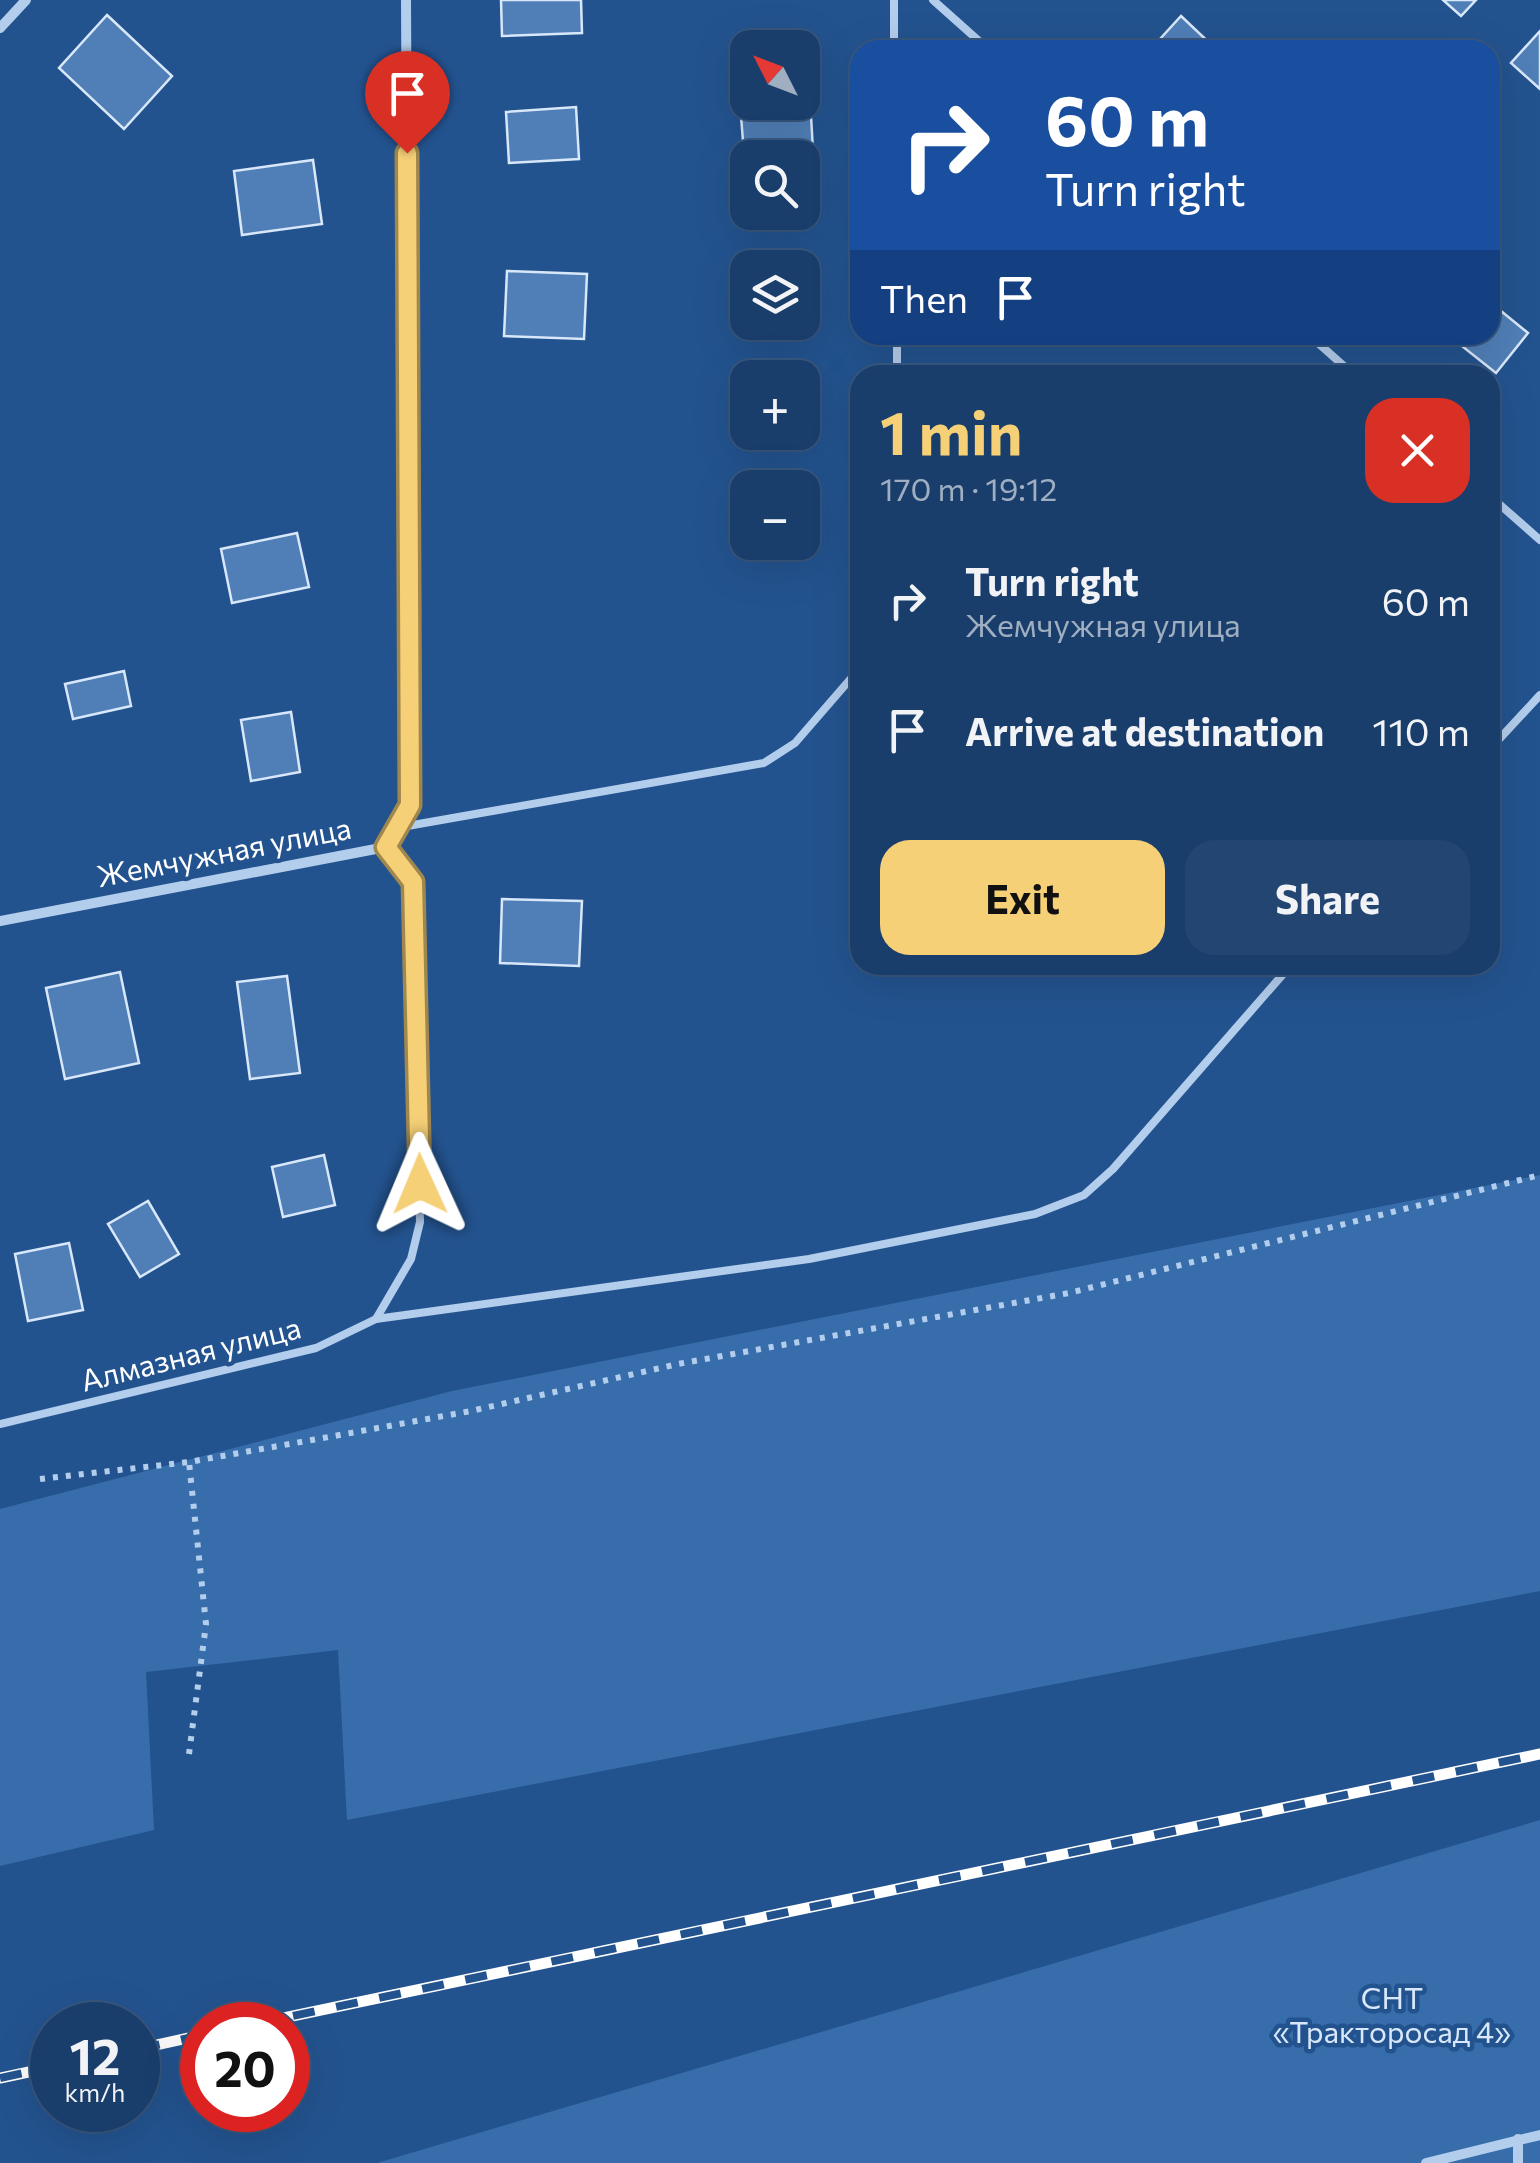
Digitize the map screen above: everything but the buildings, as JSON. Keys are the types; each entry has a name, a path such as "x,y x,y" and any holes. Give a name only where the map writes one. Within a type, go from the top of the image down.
{"street":[{"path":"0,28 26,0"},
{"name":"Жемчужная улица","path":"0,921 386,847 410,805 406,0"},
{"path":"1426,2163 1540,2135"},
{"path":"1518,2139 1518,2163"}],"lane":[{"path":"894,0 894,40"},
{"path":"933,0 978,40"},
{"path":"1321,345 1343,365"},
{"path":"1500,505 1540,540"},
{"path":"396,828 764,763 796,743 850,680"},
{"path":"1500,738 1540,695"},
{"path":"376,1319 412,1259 420,1222 413,882 386,847"},
{"name":"Алмазная улица","path":"0,1424 316,1348 376,1319 809,1259 1036,1214 1084,1194 1113,1169 1282,975"}],"path":[{"path":"40,1480 189,1462 471,1411 678,1364 1069,1293 1540,1175"},
{"path":"189,1462 206,1624 189,1754"}],"green space":[{"path":"1540,1175 1540,1591 347,1820 338,1650 146,1672 154,1830 0,1866 0,1509 452,1391"},
{"name":"СНТ «Тракторосад 4»","path":"1540,1820 1540,2163 377,2163"}],"railway":[{"path":"310,2012 1540,1754"},
{"path":"160,2044 180,2040"},
{"path":"0,2078 30,2072"}],"route":[{"path":"407,153 410,805 386,847 413,882 420,1184"}]}
